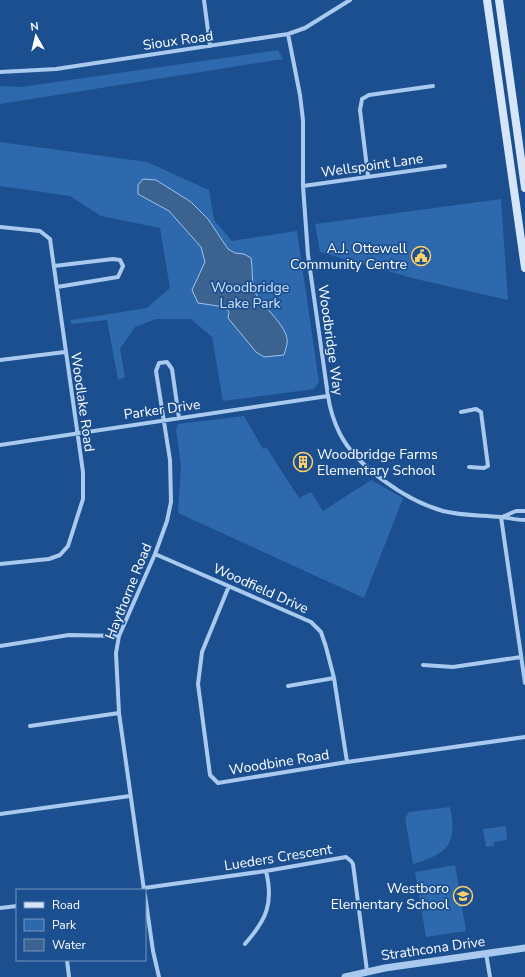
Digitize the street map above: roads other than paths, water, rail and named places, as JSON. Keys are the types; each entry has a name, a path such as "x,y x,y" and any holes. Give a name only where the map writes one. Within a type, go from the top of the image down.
{"main road":[{"path":"487,0 525,268"},
{"path":"498,0 525,188"}],"street":[{"path":"204,0 210,46"},
{"name":"Sioux Road","path":"0,72 56,69 288,34 305,28 350,0"},
{"name":"Woodbridge Way","path":"288,34 302,114 303,186 308,255 328,396 335,423 350,448 359,459 388,482 418,500 442,510 477,517 501,517 525,520"},
{"path":"368,176 360,110 362,99 369,95 433,86"},
{"name":"Wellspoint Lane","path":"303,186 444,166"},
{"name":"Woodlake Road","path":"0,227 40,231 47,235 50,239 83,472 83,499 68,546 60,555 49,559 0,564"},
{"path":"54,266 113,259 120,260 123,266 118,277 57,286"},
{"path":"0,360 65,352"},
{"name":"Haythorne Road","path":"144,889 119,713 116,659 119,636 155,554 167,521 171,502 170,460 162,420 156,371 159,363 167,362 172,369 179,418"},
{"name":"Parker Drive","path":"0,445 328,396"},
{"path":"461,412 476,409 481,412 488,466 484,468 469,467"},
{"name":"Woodbridge Way","path":"501,517 516,511 525,510"},
{"path":"501,517 525,683"},
{"name":"Woodfield Drive","path":"155,554 312,622 321,632 334,678 347,762"},
{"name":"Woodbine Road","path":"229,586 202,652 198,684 210,775 218,783 347,762 525,737"},
{"path":"0,646 69,635 119,636"},
{"path":"423,665 453,667 521,657"},
{"path":"288,686 334,678"},
{"path":"30,726 119,713"},
{"path":"0,814 130,796"},
{"name":"Lueders Crescent","path":"144,889 266,871 346,857 351,861 367,971"},
{"path":"245,944 259,928 267,914 269,884 266,871"},
{"path":"146,902 155,966 159,977"},
{"path":"0,908 16,906"},
{"name":"Strathcona Drive","path":"345,977 367,971 525,948"},
{"path":"486,953 490,977"},
{"path":"67,961 69,977"}],"water":[{"path":"143,179 156,180 191,202 208,219 228,249 251,258 254,291 279,322 286,334 287,343 284,355 264,357 256,352 228,318 229,312 225,307 198,303 192,290 205,262 201,247 169,211 138,194 138,185"}],"place":[{"name":"A.J. Ottewell Community Centre","path":"421,256"},
{"name":"Woodbridge Farms Elementary School","path":"303,462"},
{"name":"Westboro Elementary School","path":"463,896"}],"park label":[{"name":"Woodbridge Lake Park","path":"250,296"}]}
